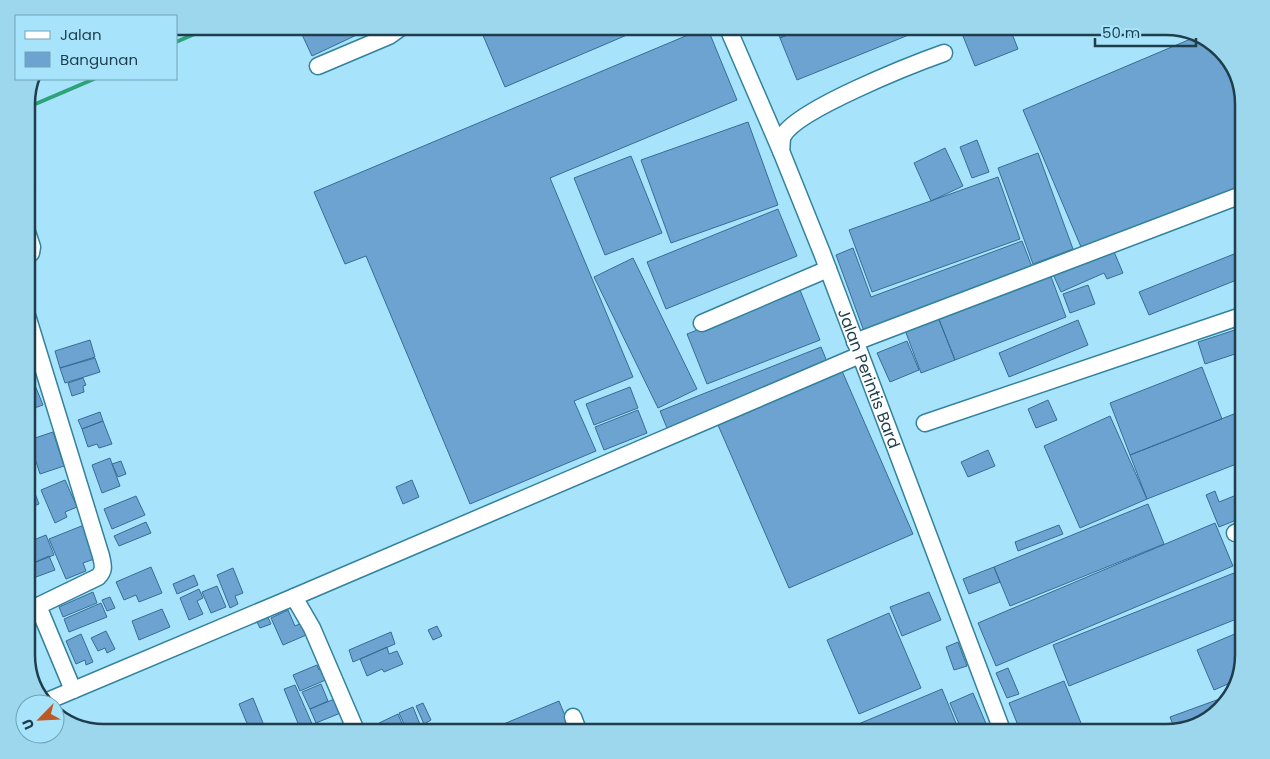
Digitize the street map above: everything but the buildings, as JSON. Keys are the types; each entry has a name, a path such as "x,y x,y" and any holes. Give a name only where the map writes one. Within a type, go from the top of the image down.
{"street":[{"path":"318,66 390,35"},
{"name":"Jalan Perintis Bard","path":"731,35 781,151 828,269 1000,724"},
{"path":"781,151 782,137 790,128 805,117 843,96 918,62 944,53"},
{"path":"63,694 294,597 858,348 1235,198"},
{"path":"702,323 828,269"},
{"path":"925,423 1235,318"},
{"path":"35,341 103,566 102,573 98,577 35,604"},
{"path":"294,597 312,628 353,724"},
{"path":"35,611 73,690"},
{"path":"573,717 576,724"}],"waterway":[{"path":"178,41 192,35"},
{"path":"35,104 92,80"}]}
